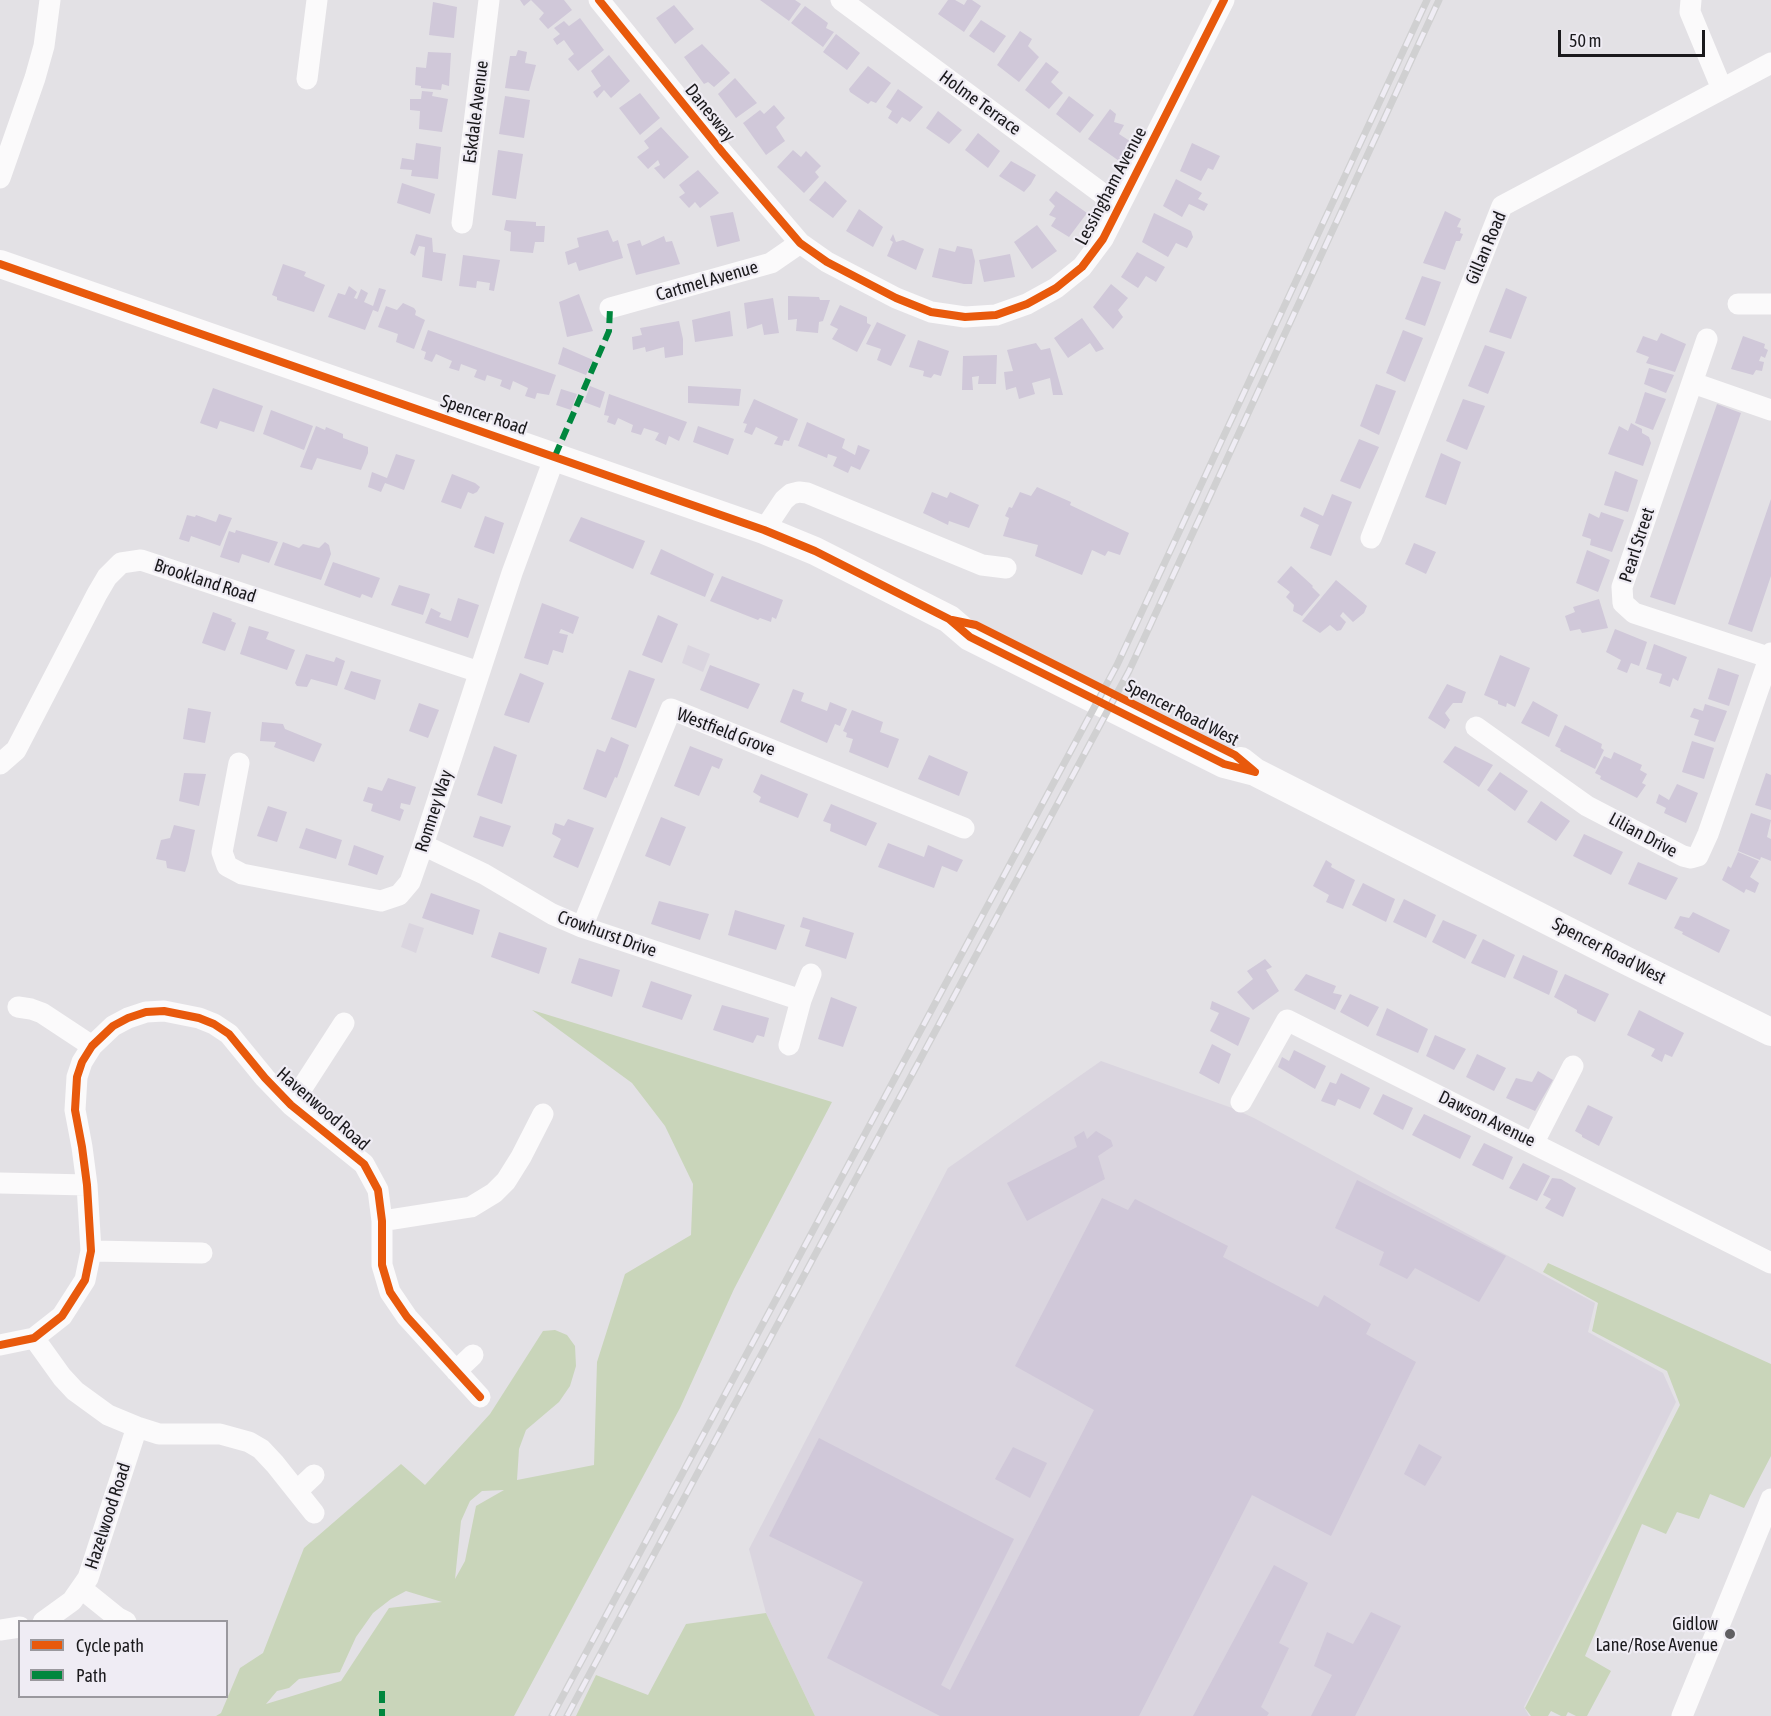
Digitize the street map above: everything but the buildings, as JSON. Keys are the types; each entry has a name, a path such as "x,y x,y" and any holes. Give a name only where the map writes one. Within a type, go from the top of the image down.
{"street":[{"path":"0,178 36,78 44,46 50,0"},
{"path":"307,79 317,0"},
{"name":"Eskdale Avenue","path":"462,223 489,0"},
{"name":"Danesway","path":"599,0 723,153 800,243"},
{"name":"Holme Terrace","path":"841,0 1119,206"},
{"name":"Lessingham Avenue","path":"800,243 827,261 896,298 931,312 964,317 996,315 1027,304 1056,288 1082,267 1103,239 1224,0"},
{"path":"1691,0 1690,12 1722,89"},
{"name":"Gillan Road","path":"1371,538 1502,207 1771,63"},
{"name":"Cartmel Avenue","path":"610,308 771,263 800,243"},
{"name":"Spencer Road","path":"0,264 764,530 814,551 949,619 976,625 1054,672"},
{"path":"1738,303 1771,304"},
{"name":"Pearl Street","path":"1707,339 1622,587 1623,603 1634,613 1771,656"},
{"path":"1693,382 1771,410"},
{"name":"Romney Way","path":"239,764 222,852 227,866 242,874 381,902 399,895 410,882 423,846 512,573 555,456"},
{"path":"764,530 784,500 791,494 807,493 982,564 1006,568"},
{"name":"Brookland Road","path":"0,764 16,750 107,577 121,563 141,560 479,672"},
{"name":"Lilian Drive","path":"1476,727 1587,806 1691,858 1698,856 1708,834 1771,656"},
{"name":"Spencer Road West","path":"1054,672 1156,723 1235,755 1255,772 1771,1032"},
{"name":"Westfield Grove","path":"582,927 671,709 964,828"},
{"name":"Crowhurst Drive","path":"423,846 484,874 520,893 552,914 582,927 801,1000"},
{"path":"789,1046 801,1000 811,974"},
{"path":"12,1004 42,1013 92,1046"},
{"name":"Havenwood Road","path":"0,1345 34,1338 62,1316 85,1280 91,1251 87,1185 75,1110 75,1093 82,1062 92,1046 113,1026 146,1012 164,1011 192,1016 214,1024 229,1034 265,1078 291,1105 364,1164 378,1190 382,1221 382,1265 390,1292 408,1317 480,1397"},
{"name":"Dawson Avenue","path":"1241,1102 1287,1020 1771,1263"},
{"path":"291,1105 344,1023"},
{"path":"1534,1142 1573,1065"},
{"path":"382,1221 471,1207 494,1193 539,1141 543,1114"},
{"path":"0,1184 87,1185"},
{"path":"91,1251 202,1252"},
{"path":"34,1338 75,1391 108,1415 159,1434 220,1434 249,1442 261,1449 314,1513"},
{"path":"456,1371 473,1355"},
{"name":"Hazelwood Road","path":"46,1620 72,1601 82,1589 92,1568 137,1427"},
{"path":"297,1491 314,1474"},
{"path":"1682,1716 1771,1499"},
{"path":"82,1589 122,1620"},
{"path":"0,1630 18,1627"}],"shaded area":[{"path":"688,645 710,654 703,672 682,663"},
{"path":"409,923 424,928 416,953 401,947"},
{"path":"1101,1061 1254,1118 1595,1303 1588,1332 1663,1373 1676,1402 1524,1707 1529,1716 815,1716 766,1613 749,1549 948,1168"}],"green space":[{"path":"532,1010 832,1102 734,1289 680,1408 514,1716 216,1716 221,1713 240,1668 263,1653 304,1548 401,1464 425,1485 490,1414 543,1331 555,1330 567,1335 575,1346 576,1366 570,1386 559,1402 526,1430 519,1449 517,1480 594,1465 597,1362 625,1274 691,1235 693,1184 665,1126 632,1083","holes":["504,1490 476,1506 465,1561 455,1579 461,1521 470,1501 482,1491","406,1591 442,1602 389,1608 341,1681 266,1704 277,1691 289,1688 299,1679 340,1672 356,1637 373,1613 391,1599"]},
{"path":"1548,1263 1771,1364 1771,1456 1744,1508 1710,1494 1699,1519 1677,1512 1666,1534 1642,1524 1585,1656 1611,1671 1587,1716 1576,1716 1568,1712 1566,1716 1561,1716 1551,1711 1548,1716 1531,1716 1525,1708 1680,1405 1667,1371 1592,1331 1598,1303 1543,1272"},
{"path":"766,1613 815,1716 576,1716 596,1675 648,1695 686,1624"}],"railway":[{"path":"552,1716 1117,665 1427,0"},
{"path":"567,1716 1129,671 1439,0"}],"marked path":[{"path":"555,456 609,331 610,308"},
{"path":"382,1691 382,1716"}],"cycle path":[{"path":"599,0 723,153 800,243 827,262 896,298 931,312 965,317 996,315 1027,304 1056,288 1082,267 1103,239 1224,0"},
{"path":"0,264 764,530 815,551 949,619 970,637 1224,764 1255,772"},
{"path":"952,620 976,625 1235,755 1254,771"},
{"path":"0,1345 34,1338 62,1316 85,1280 91,1251 87,1185 75,1110 77,1077 82,1062 92,1046 113,1026 146,1012 164,1011 199,1018 229,1034 265,1078 291,1105 364,1164 378,1190 382,1221 382,1265 390,1292 407,1317 480,1397"}],"place":[{"name":"Gidlow Lane/Rose Avenue","path":"1730,1634"}]}
